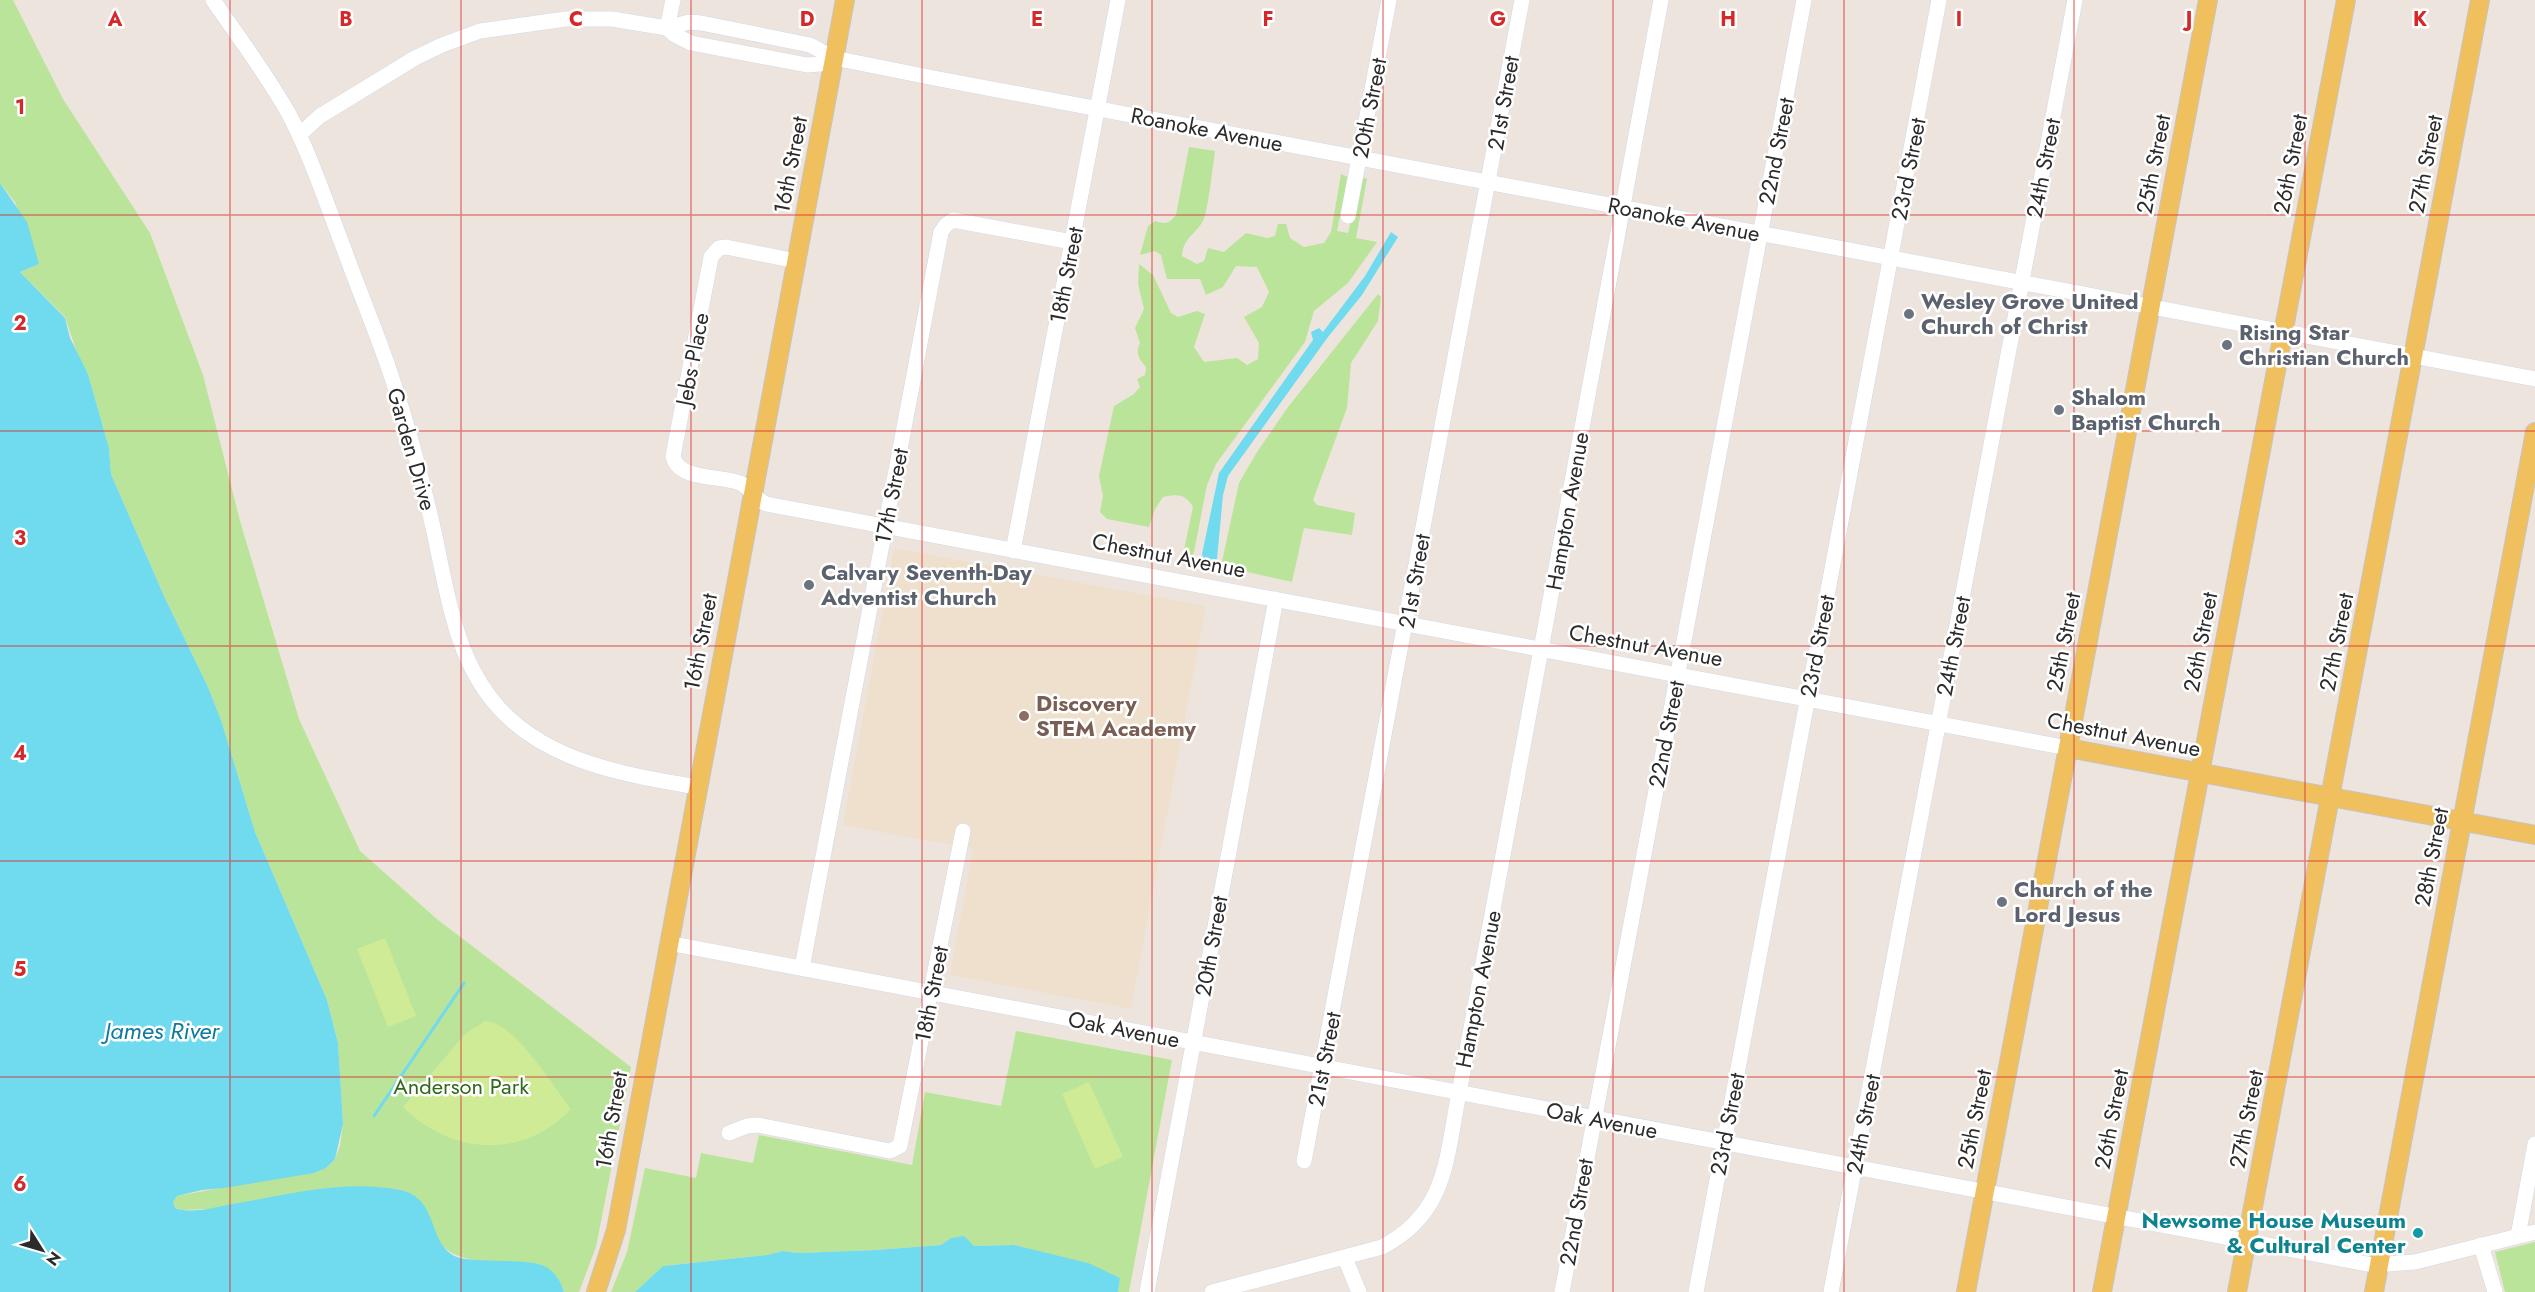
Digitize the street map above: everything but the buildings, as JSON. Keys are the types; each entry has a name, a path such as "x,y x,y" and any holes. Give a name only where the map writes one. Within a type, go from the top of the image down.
{"main road":[{"name":"16th Street","path":"596,1292 616,1230 845,0"},
{"name":"25th Street","path":"1966,1292 2208,0"},
{"name":"26th Street","path":"2102,1292 2346,0"},
{"name":"27th Street","path":"2237,1292 2480,0"},
{"name":"28th Street","path":"2374,1292 2535,432"},
{"name":"Chestnut Avenue","path":"2068,748 2535,836"}],"street":[{"name":"Garden Drive","path":"213,0 288,113 299,135 391,375 431,519 456,631 479,682 501,710 534,739 600,767 638,777 697,787"},
{"path":"668,28 673,0"},
{"name":"18th Street","path":"1013,551 1118,0"},
{"name":"20th Street","path":"1348,216 1389,0"},
{"name":"21st Street","path":"1304,1161 1522,0"},
{"name":"Hampton Avenue","path":"1212,1292 1382,1247 1407,1232 1427,1210 1436,1196 1442,1179 1661,0"},
{"name":"22nd Street","path":"1562,1292 1804,0"},
{"name":"23rd Street","path":"1696,1292 1939,0"},
{"name":"24th Street","path":"1831,1292 2074,0"},
{"name":"Roanoke Avenue","path":"299,135 320,116 415,58 442,45 480,32 566,19 612,19 668,28 689,22 701,23 810,45 834,58 2535,379"},
{"name":"Roanoke Avenue","path":"668,28 675,35 691,43 807,65 820,64 834,58"},
{"name":"17th Street","path":"802,968 943,221 953,220 1072,242"},
{"name":"Jebs Place","path":"752,494 742,484 682,471 674,464 673,456 714,252 726,247 796,261"},
{"name":"Chestnut Avenue","path":"752,494 766,504 885,527 2068,748"},
{"name":"20th Street","path":"1147,1292 1276,599"},
{"name":"18th Street","path":"729,1133 747,1126 758,1125 890,1151 900,1146 963,831"},
{"name":"Oak Avenue","path":"668,943 2379,1265 2415,1262 2535,1232"},
{"path":"2518,1236 2535,1144"},
{"path":"2481,1245 2495,1292"},
{"path":"1345,1258 1359,1292"}],"shaded area":[{"name":"Discovery STEM Academy","path":"894,548 1206,606 1131,1009 950,975 973,849 843,825"}],"green space":[{"name":"Anderson Park","path":"0,0 13,0 63,99 150,233 203,375 240,521 299,719 360,851 438,920 631,1067 596,1247 579,1292 564,1292 562,1286 541,1265 473,1260 449,1251 438,1239 421,1202 183,1210 175,1208 173,1202 177,1196 326,1168 335,1159 340,1146 343,1124 338,1043 327,1000 255,832 221,720 208,687 164,596 111,474 109,448 88,374 79,359 65,317 20,272 39,264 15,202 0,183"},
{"path":"1189,147 1215,151 1205,216 1187,241 1182,256 1197,264 1204,261 1208,248 1224,252 1246,233 1267,238 1275,236 1278,224 1286,224 1290,238 1304,247 1324,243 1331,232 1341,174 1348,177 1337,231 1348,233 1361,177 1367,179 1356,238 1377,242 1348,283 1314,311 1305,342 1216,464 1207,485 1192,562 1182,559 1193,507 1184,497 1177,495 1163,497 1155,509 1149,527 1107,519 1100,512 1103,496 1099,476 1114,406 1134,394 1140,387 1137,379 1145,375 1146,367 1138,356 1140,343 1135,328 1144,309 1138,284 1139,264 1153,275 1171,313 1178,317 1197,311 1205,314 1194,347 1204,362 1237,358 1247,365 1258,359 1259,343 1244,317 1262,307 1269,292 1257,267 1236,266 1223,287 1206,295 1200,279 1167,279 1161,255 1155,251 1140,255 1148,226 1155,221 1167,222 1176,215"},
{"path":"1378,294 1381,297 1378,321 1351,363 1347,408 1313,500 1317,505 1355,513 1352,535 1304,528 1292,582 1221,566 1239,483 1288,407"},
{"path":"385,938 416,1016 388,1027 357,949"},
{"path":"485,1021 497,1024 520,1043 571,1109 552,1126 531,1137 509,1143 487,1145 465,1142 443,1135 422,1123 403,1107 465,1034"},
{"path":"1016,1031 1172,1060 1129,1292 1118,1292 1120,1278 1014,1245 974,1246 951,1238 941,1245 798,1253 783,1251 767,1255 663,1266 635,1292 611,1292 627,1252 645,1168 696,1178 701,1153 753,1163 759,1135 912,1165 925,1092 1001,1106"},
{"path":"1089,1082 1123,1157 1095,1169 1062,1094"},
{"path":"2535,1242 2535,1292 2505,1292 2495,1252"}],"water":[{"name":"James River","path":"0,183 27,222 39,264 20,272 65,318 70,338 88,374 109,448 111,474 164,596 208,687 221,720 255,832 327,1000 338,1043 343,1124 335,1159 326,1168 314,1173 177,1196 173,1202 175,1208 190,1211 206,1209 339,1187 360,1186 400,1190 413,1195 422,1203 442,1244 449,1253 460,1258 539,1264 555,1274 564,1292 0,1292"},
{"path":"1391,232 1398,237 1362,295 1328,337 1228,476 1223,495 1217,559 1212,563 1204,561 1202,554 1219,473 1313,340 1311,332 1319,328 1323,332 1365,276"},
{"path":"964,1236 974,1246 1014,1245 1088,1263 1120,1278 1118,1292 635,1292 663,1266 767,1255 783,1251 798,1253 941,1245 951,1238"}],"waterway":[{"path":"374,1116 464,983"}],"place":[{"name":"Wesley Grove United Church of Christ","path":"1909,314"},
{"name":"Rising Star Christian Church","path":"2227,345"},
{"name":"Shalom Baptist Church","path":"2059,410"},
{"name":"Calvary Seventh-Day Adventist Church","path":"809,585"},
{"name":"Discovery STEM Academy","path":"1024,716"},
{"name":"Church of the Lord Jesus","path":"2002,902"},
{"name":"Newsome House Museum & Cultural Center","path":"2418,1233"}]}
